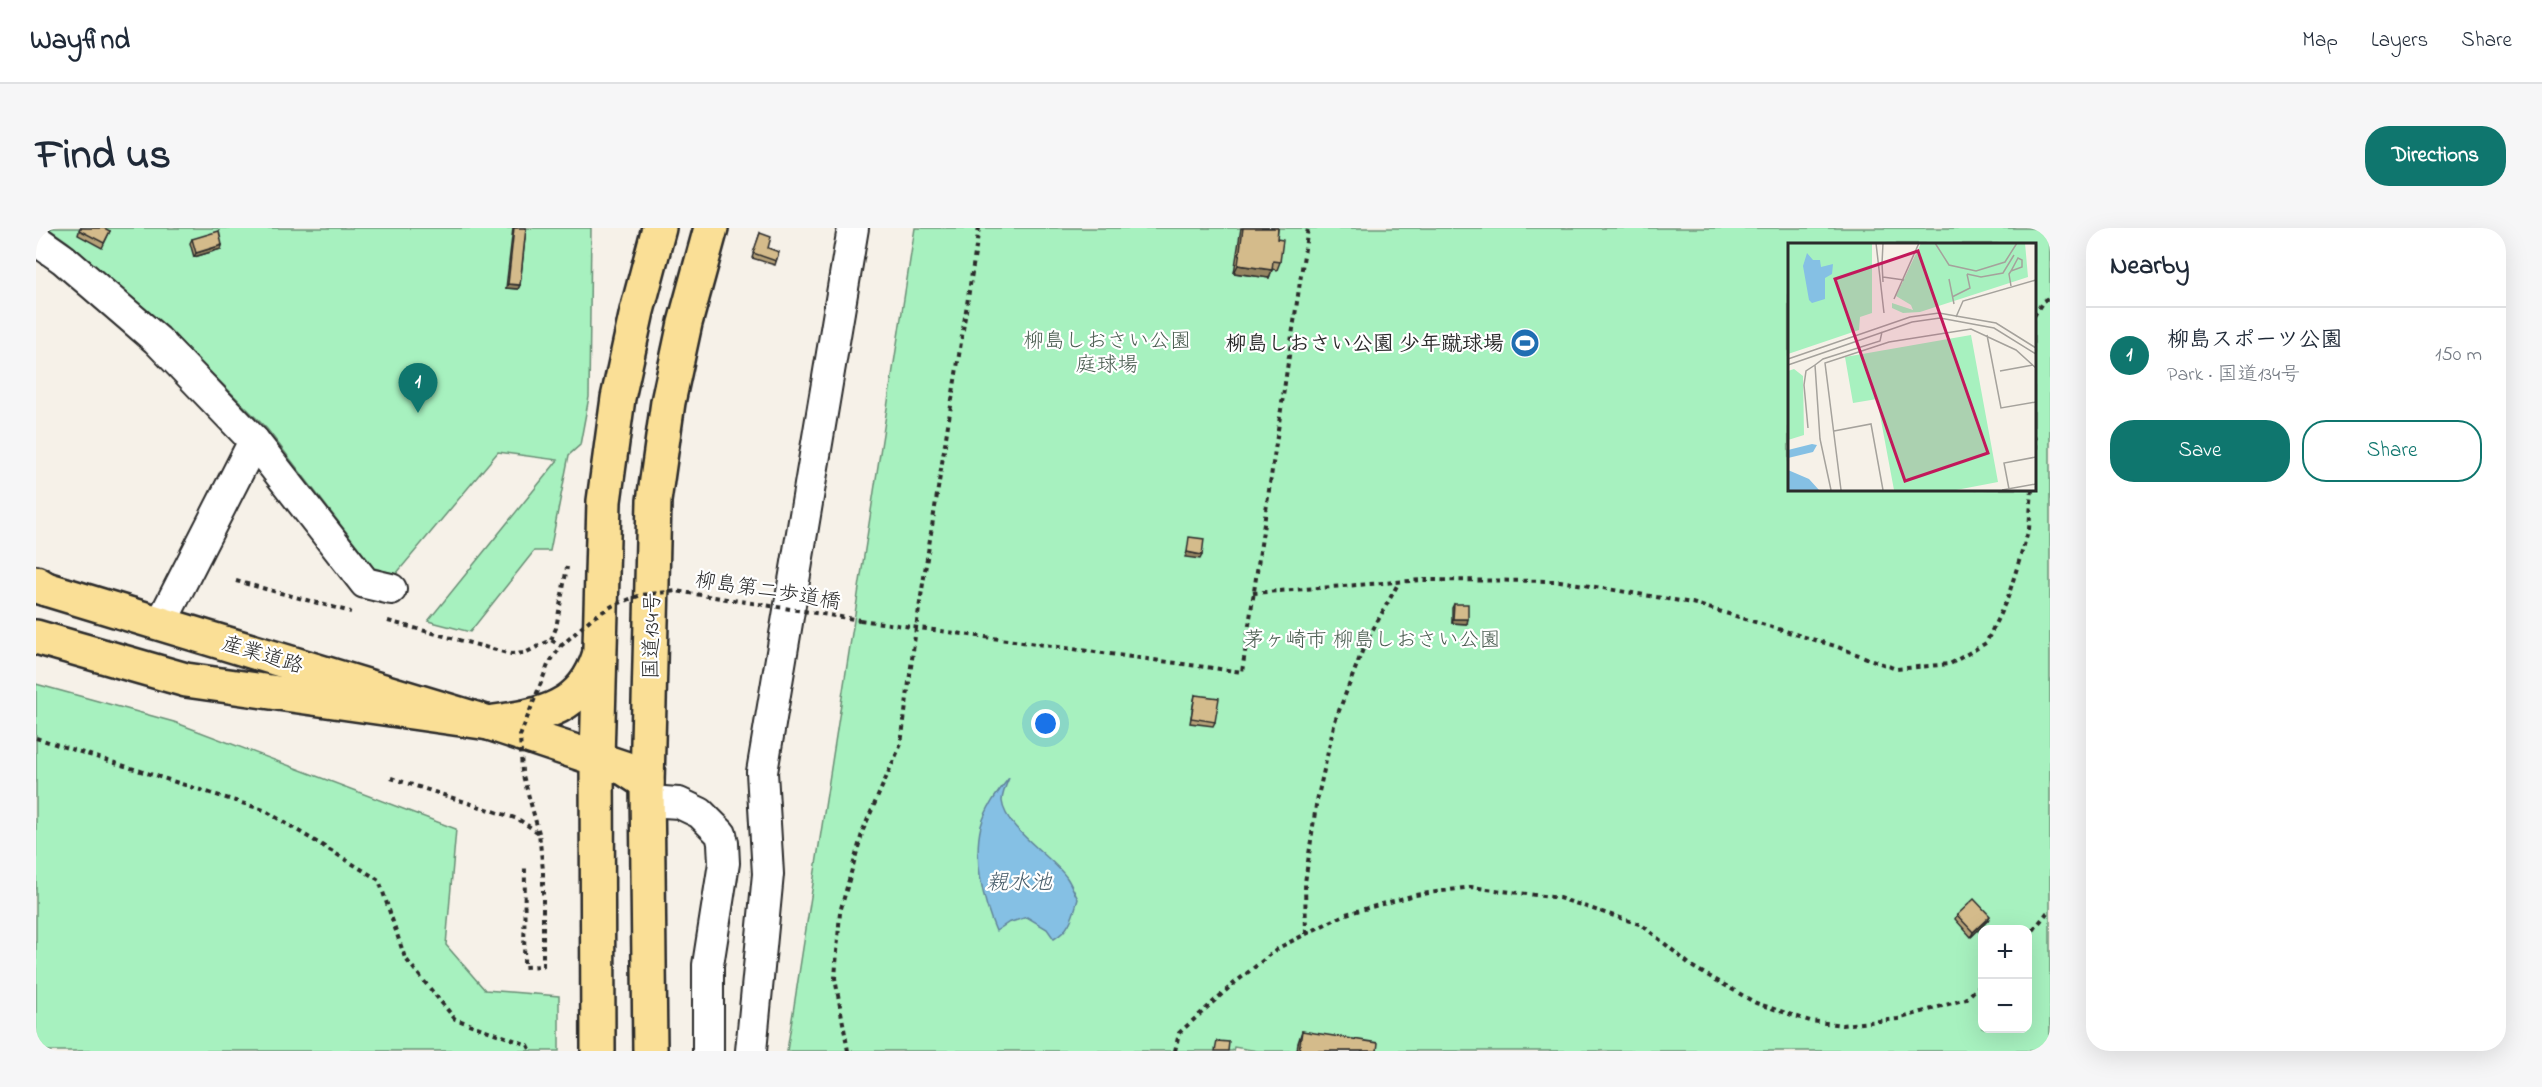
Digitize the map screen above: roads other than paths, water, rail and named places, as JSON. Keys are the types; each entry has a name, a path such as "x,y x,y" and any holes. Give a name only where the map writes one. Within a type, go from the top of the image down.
{"main road":[{"path":"598,1051 597,758 604,501 618,398 637,310 659,228"},
{"name":"国道134号","path":"650,1051 647,792 654,501 668,402 685,323 711,228"},
{"name":"産業道路","path":"39,586 597,758 624,768 647,792"},
{"path":"36,637 186,680 489,723"},
{"name":"産業道路","path":"489,723 535,716 569,701 595,672 599,656"}],"street":[{"path":"751,1051 768,873 762,772 853,228"},
{"path":"36,240 63,259 157,340 254,441 365,583 391,589"},
{"path":"161,623 254,441"},
{"path":"647,792 679,802 700,813 720,834 723,843 724,863 708,965 708,1051"}],"water":[{"name":"親水池","path":"1009,778 1002,801 1011,822 1060,869 1078,899 1067,927 1054,939 1047,929 1027,917 1008,923 996,931 987,907 979,866 981,826 996,795"}],"place":[{"name":"柳島しおさい公園 少年蹴球場","path":"1525,343"},
{"name":"柳島スポーツ公園","path":"418,413"}],"park label":[{"name":"柳島しおさい公園 庭球場","path":"1107,352"},
{"name":"茅ヶ崎市 柳島しおさい公園","path":"1372,639"}]}
